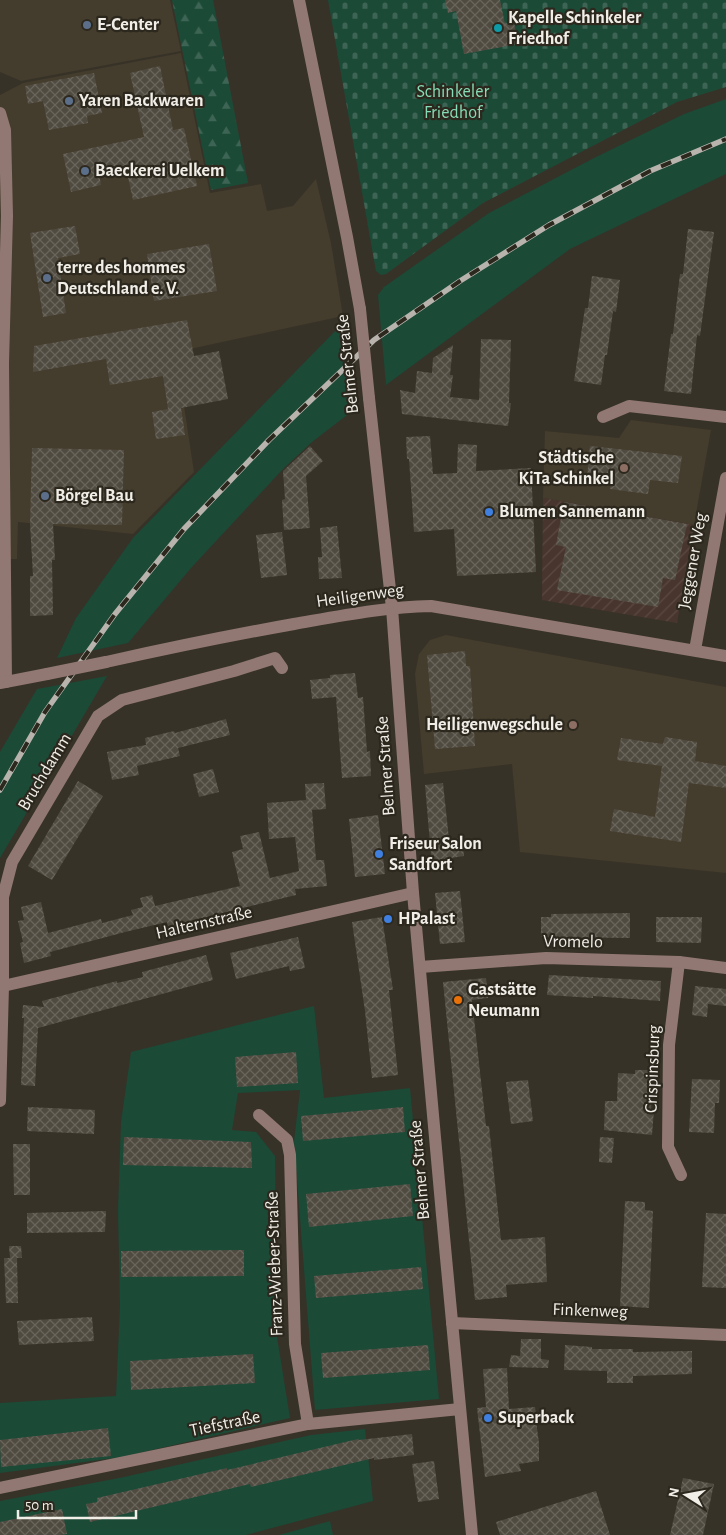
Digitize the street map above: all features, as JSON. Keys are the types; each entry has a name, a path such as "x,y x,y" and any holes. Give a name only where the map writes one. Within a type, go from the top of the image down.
{"street":[{"name":"Belmer Straße","path":"299,0 360,309 392,608 413,893 472,1535"},
{"path":"0,113 5,130 7,216 3,363 3,683"},
{"path":"602,417 629,406 726,417"},
{"name":"Jeggener Weg","path":"695,650 726,478"},
{"name":"Heiligenweg","path":"3,683 237,634 392,608 431,606 726,656"},
{"name":"Bruchdamm","path":"0,1102 3,897 12,862 98,716 122,700 275,658 282,668"},
{"name":"Halternstraße","path":"3,986 413,893"},
{"name":"Vromelo","path":"420,967 546,958 679,962 726,968"},
{"name":"Crispinsburg","path":"679,962 669,1045 668,1148 681,1176"},
{"name":"Franz-Wieber-Straße","path":"259,1115 287,1140 290,1155 295,1344 308,1424"},
{"name":"Finkenweg","path":"452,1323 726,1335"},
{"name":"Tiefstraße","path":"0,1488 308,1424 460,1409"}],"shaded area":[{"name":"E-Center","path":"0,0 170,0 181,51 21,81 0,72"},
{"path":"181,53 210,193 261,184 267,211 293,206 316,179 331,243 343,316 176,352 194,472 133,534 18,522 17,559 0,559 0,95 23,83"},
{"name":"Städtische KiTa Schinkel","path":"631,420 711,430 694,525 543,498 545,431 619,438"},
{"path":"543,498 694,525 677,623 542,600"},
{"name":"Heiligenwegschule","path":"446,635 726,687 726,873 520,852 512,764 424,774 415,674 419,654 430,640"}],"green space":[{"path":"172,0 213,0 248,183 211,190"},
{"name":"Schinkeler Friedhof","path":"328,0 726,0 726,87 677,102 483,203 386,274 381,275 376,271"},
{"path":"726,99 726,174 570,249 386,385 378,295 384,287 489,213 594,158 684,114"},
{"path":"343,323 351,412 312,442 283,469 191,568 128,643 57,658 76,618 133,538"},
{"path":"107,676 0,858 0,752 37,689"},
{"path":"314,1006 324,1098 410,1088 439,1399 315,1410 294,1141 300,1090 238,1093 232,1130 256,1132 275,1156 277,1337 290,1418 122,1457 0,1473 0,1403 116,1396 120,1306 118,1210 121,1122 131,1052"},
{"path":"365,1429 373,1501 246,1535 0,1535 0,1501 124,1477 311,1435"},
{"path":"330,1521 333,1535 279,1535"}],"building":[{"name":"Kapelle Schinkeler Friedhof","path":"445,0 500,0 505,24 514,22 518,44 464,54 456,11 448,13"},
{"path":"160,66 173,130 184,128 197,186 133,200 126,168 99,174 101,185 71,192 63,154 144,137 130,73"},
{"path":"94,73 102,113 87,116 88,123 49,130 43,101 28,104 25,86"},
{"path":"75,226 80,254 58,258 66,313 43,317 30,233"},
{"path":"688,229 714,232 700,336 697,335 691,394 664,391 680,274 683,274"},
{"path":"209,244 217,291 154,301 147,254"},
{"path":"592,276 620,280 616,312 613,311 601,385 574,381"},
{"path":"187,320 194,356 219,351 228,399 181,408 185,435 156,439 152,412 168,409 163,376 110,385 106,359 33,372 34,346"},
{"path":"481,339 511,340 509,403 511,403 508,426 402,414 400,390 415,393 417,371 432,373 433,358 453,345 450,375 453,375 450,397 479,400"},
{"path":"430,436 433,474 457,473 458,444 477,445 476,471 531,468 536,572 457,576 454,529 414,532 406,437"},
{"path":"310,446 323,461 306,476 310,528 284,530 282,500 285,499 283,471"},
{"name":"Städtische KiTa Schinkel","path":"590,446 682,456 678,483 650,480 648,494 610,489 611,481 587,478"},
{"path":"32,448 124,450 122,525 53,524 55,560 52,560 53,615 30,616 30,576 33,576 30,524"},
{"path":"564,502 687,524 675,580 663,578 658,607 557,590 566,547 556,545"},
{"path":"337,526 342,578 319,579 318,557 322,557 320,528"},
{"path":"282,532 287,575 261,578 256,535"},
{"path":"465,651 466,666 470,666 475,746 435,749 427,655"},
{"path":"355,673 358,698 363,697 367,752 370,751 371,776 342,778 336,697 312,699 310,680 330,678 330,675"},
{"path":"226,719 230,735 178,748 180,756 137,766 139,775 112,780 107,752 146,745 145,738 174,731 175,733"},
{"path":"665,737 697,742 695,761 726,766 726,788 689,783 681,842 610,831 614,809 655,817 662,766 617,760 621,738 663,744"},
{"path":"213,769 219,792 199,797 193,774"},
{"path":"78,781 103,796 52,880 28,866"},
{"path":"324,783 326,809 312,810 316,860 324,860 327,886 295,889 296,895 168,927 167,922 125,932 50,952 51,956 24,963 20,943 23,942 18,921 24,920 21,907 41,902 48,933 101,919 102,923 133,915 131,910 143,907 140,898 152,895 155,906 240,886 232,852 243,849 240,836 259,832 270,878 299,871 295,837 269,839 267,803 306,800 305,784"},
{"path":"443,783 449,839 462,838 464,856 451,858 451,865 432,867 425,785"},
{"path":"378,815 385,874 355,877 349,819"},
{"path":"460,891 465,942 440,944 435,893"},
{"path":"630,913 630,938 541,937 541,917 551,917 551,914"},
{"path":"382,917 393,990 389,990 398,1075 372,1078 365,1011 352,922"},
{"path":"656,917 702,917 701,943 656,942"},
{"path":"298,937 305,968 290,971 289,966 236,979 230,953"},
{"path":"206,955 213,980 38,1028 35,1086 21,1085 23,1005 44,1007 42,1001 117,981 117,983 143,977 142,972"},
{"path":"549,975 661,981 660,1001 547,995"},
{"path":"486,978 488,998 472,1000 486,1126 489,1126 501,1240 545,1237 547,1282 506,1285 507,1297 475,1300 443,982"},
{"path":"695,986 726,989 726,1006 708,1004 707,1017 692,1015"},
{"path":"296,1052 298,1083 237,1087 235,1057"},
{"path":"635,1070 653,1070 651,1110 654,1110 652,1135 604,1130 605,1101 617,1101 618,1073 635,1074"},
{"path":"692,1079 720,1080 719,1103 715,1103 714,1133 689,1132"},
{"path":"528,1080 533,1121 511,1124 506,1082"},
{"path":"28,1107 95,1110 94,1134 27,1131"},
{"path":"403,1107 405,1132 303,1141 301,1116"},
{"path":"124,1137 251,1142 252,1168 123,1165"},
{"path":"600,1137 614,1138 612,1163 599,1162"},
{"path":"13,1144 30,1144 30,1195 14,1195"},
{"path":"410,1184 413,1216 309,1227 306,1194"},
{"path":"625,1201 645,1202 645,1210 653,1211 649,1308 620,1306"},
{"path":"106,1211 105,1232 27,1233 27,1213"},
{"path":"706,1213 726,1214 726,1288 702,1287"},
{"path":"9,1246 21,1246 22,1258 17,1258 18,1303 6,1303 4,1258 10,1258"},
{"path":"244,1250 244,1276 121,1277 121,1251"},
{"path":"421,1267 423,1289 316,1298 314,1276"},
{"path":"92,1317 94,1341 19,1345 17,1321"},
{"path":"521,1339 541,1339 541,1359 549,1360 548,1368 509,1367 511,1355 520,1356"},
{"path":"428,1345 430,1370 323,1378 321,1353"},
{"path":"565,1345 592,1347 592,1349 633,1349 633,1352 692,1351 692,1374 633,1376 633,1383 607,1383 607,1371 564,1370"},
{"path":"253,1354 255,1383 131,1390 130,1361"},
{"path":"507,1368 509,1409 535,1407 539,1461 519,1464 521,1471 485,1477 477,1408 486,1407 483,1369"},
{"path":"108,1428 111,1456 1,1467 0,1440"},
{"path":"412,1434 414,1455 374,1460 374,1458 251,1487 250,1484 90,1522 86,1504 97,1502 97,1498 358,1439"},
{"path":"434,1461 439,1499 418,1502 412,1464"},
{"path":"683,1478 714,1484 703,1535 670,1535"},
{"path":"596,1491 610,1535 500,1535 496,1522"},
{"path":"62,1509 67,1534 0,1535 0,1522"}],"railway":[{"path":"0,790 45,712 115,614 184,529 269,440 374,340 460,281 549,225 650,171 726,139"}],"place":[{"name":"E-Center","path":"87,25"},
{"name":"Kapelle Schinkeler Friedhof","path":"498,28"},
{"name":"Yaren Backwaren","path":"69,101"},
{"name":"Baeckerei Uelkem","path":"85,171"},
{"name":"terre des hommes Deutschland e. V.","path":"47,278"},
{"name":"Städtische KiTa Schinkel","path":"624,468"},
{"name":"Börgel Bau","path":"45,496"},
{"name":"Blumen Sannemann","path":"489,512"},
{"name":"Heiligenwegschule","path":"573,725"},
{"name":"Friseur Salon Sandfort","path":"379,854"},
{"name":"HPalast","path":"388,919"},
{"name":"Gastsätte Neumann","path":"458,1000"},
{"name":"Superback","path":"488,1418"}]}
